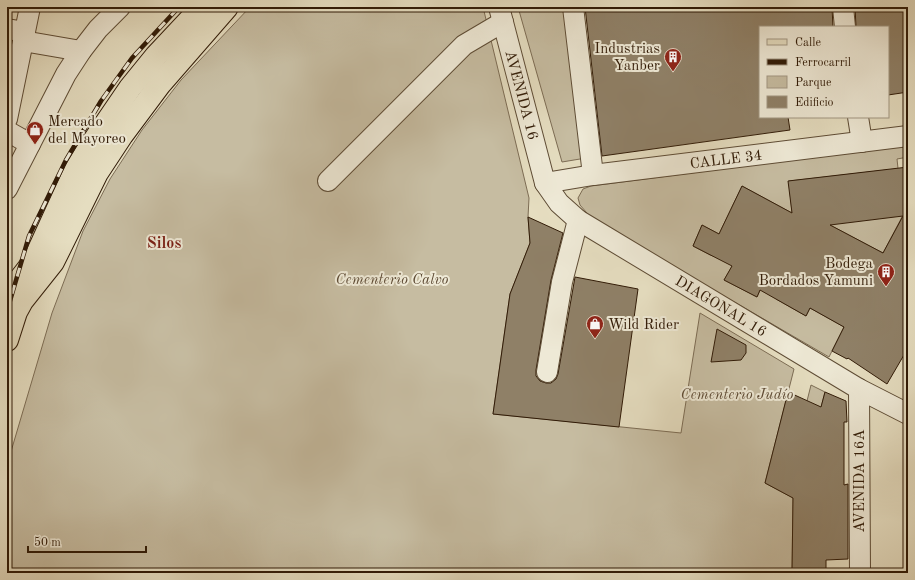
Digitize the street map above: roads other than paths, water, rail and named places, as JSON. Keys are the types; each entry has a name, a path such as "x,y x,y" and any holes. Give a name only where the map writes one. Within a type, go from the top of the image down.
{"main road":[{"path":"7,296 31,265 75,171 97,136 130,88 156,56 202,7"},
{"path":"7,340 16,312 22,301 53,262 98,173 122,134 160,84 227,7"}],"street":[{"path":"30,7 18,34 7,121 30,144"},
{"path":"9,180 30,144 66,74 81,50 98,29 120,7"},
{"path":"573,7 593,175"},
{"path":"842,7 845,26"},
{"path":"328,181 464,45 501,15"},
{"name":"AVENIDA 16","path":"501,15 545,183"},
{"path":"18,34 81,50"},
{"path":"858,118 862,142"},
{"name":"CALLE 34","path":"545,183 593,175 908,136"},
{"name":"DIAGONAL 16","path":"545,183 559,203 578,220 858,389 908,414"},
{"path":"547,372 562,282 578,220"},
{"name":"AVENIDA 16A","path":"858,389 860,573"}],"railway":[{"path":"7,311 29,236 66,160 101,101 132,58 179,7"}],"place":[{"name":"Industrias Yanber","path":"673,72"},
{"name":"Mercado del Mayoreo","path":"35,145"},
{"name":"Bodega Bordados Yamuni","path":"886,287"},
{"name":"Wild Rider","path":"595,339"}],"district":[{"name":"Silos","path":"164,242"}],"park label":[{"name":"Cementerio Calvo","path":"392,279"},
{"name":"Cementerio Judío","path":"737,394"}]}
